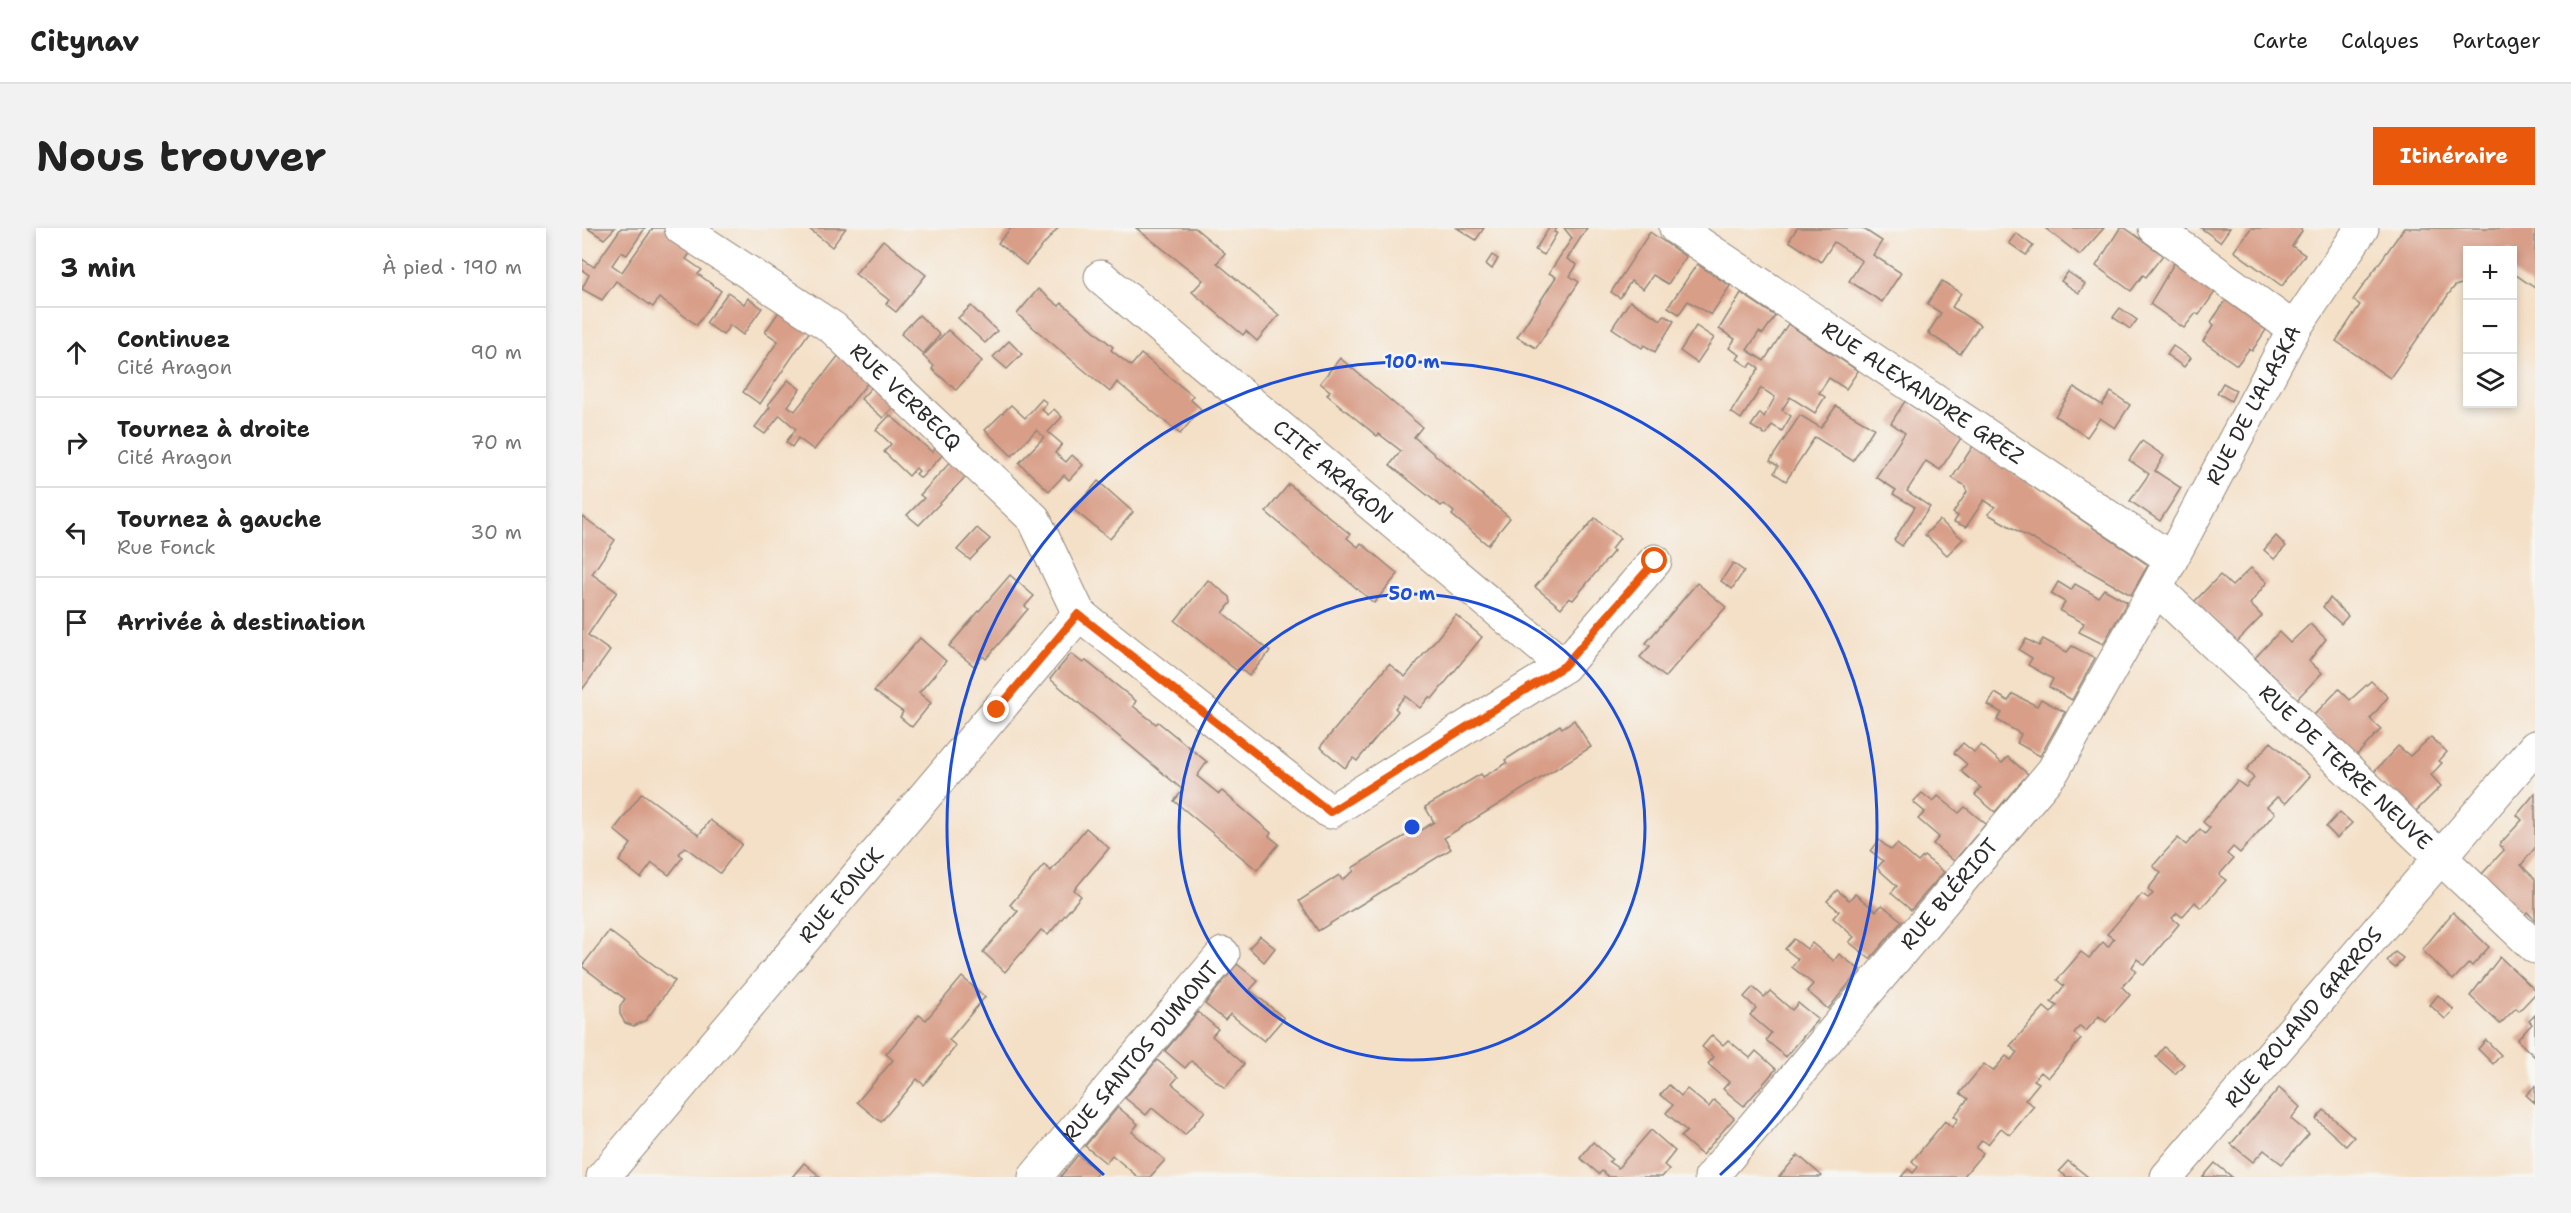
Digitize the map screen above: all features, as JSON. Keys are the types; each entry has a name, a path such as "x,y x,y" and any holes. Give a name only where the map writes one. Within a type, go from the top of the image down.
{"street":[{"name":"RUE VERBECQ","path":"681,228 833,328 1034,519 1078,614"},
{"name":"RUE ALEXANDRE GREZ","path":"1676,228 2170,558"},
{"path":"2155,228 2294,328"},
{"name":"RUE DE L'ALASKA","path":"2156,588 2294,328 2362,228"},
{"name":"CITÉ ARAGON","path":"1101,277 1564,666"},
{"path":"1078,614 1330,812 1564,666 1655,561"},
{"name":"RUE DE TERRE NEUVE","path":"2156,588 2535,946"},
{"name":"RUE BLÉRIOT","path":"1711,1177 2053,771 2156,588"},
{"name":"RUE FONCK","path":"603,1177 1078,614"},
{"name":"RUE ROLAND GARROS","path":"2167,1177 2535,747"},
{"name":"RUE SANTOS DUMONT","path":"1035,1177 1223,954"}],"building":[{"path":"587,228 615,228 604,239"},
{"path":"621,228 645,228 627,255 621,252 612,265 622,272 653,228 666,228 694,247 686,259 702,270 698,274 721,291 697,325 659,298 653,307 616,281 602,300 582,289 589,275 582,270 582,259 594,267"},
{"path":"808,228 846,228 832,247"},
{"path":"1011,228 1058,228 1026,265 998,243"},
{"path":"1136,228 1195,228 1225,253 1217,263 1279,315 1257,341 1246,331 1243,335 1192,292 1203,280"},
{"path":"1457,228 1484,228 1476,240"},
{"path":"1549,228 1557,228 1554,232 1557,233 1544,255 1535,250"},
{"path":"1564,228 1587,228 1567,259 1577,265 1570,276 1579,282 1536,348 1517,337 1556,277 1549,273 1572,238"},
{"path":"1797,228 1862,228 1882,241 1873,255 1901,273 1882,302 1849,281 1862,261 1834,242 1821,262 1789,241"},
{"path":"2045,228 2104,228 2080,255"},
{"path":"2120,228 2125,228 2163,255 2146,277 2143,275 2131,291 2096,266"},
{"path":"2201,228 2230,228 2220,242"},
{"path":"2251,228 2300,228 2302,231 2292,246 2305,255 2282,286 2234,251"},
{"path":"2404,228 2535,228 2535,288 2517,275 2517,246 2463,246 2463,284 2455,286 2390,378 2336,341 2360,305 2353,300"},
{"path":"1650,232 1686,257 1668,284 1653,275 1643,289 1631,281 1620,298 1611,292"},
{"path":"2016,233 2033,246 2026,255 2009,243"},
{"path":"883,240 926,275 896,312 886,304 889,300 855,274"},
{"path":"1492,255 1498,259 1492,269 1486,264"},
{"path":"2174,263 2215,292 2199,315 2196,313 2184,328 2150,304"},
{"path":"1697,264 1730,286 1711,315 1688,301 1679,314 1668,307"},
{"path":"2068,272 2085,284 2079,293 2061,281"},
{"path":"1942,281 1961,293 1952,307 1980,325 1960,354 1928,333 1941,313 1927,304"},
{"path":"1038,289 1059,306 1062,303 1113,347 1111,350 1131,366 1141,354 1193,396 1191,400 1201,409 1180,434 1117,382 1110,392 1017,314"},
{"path":"728,292 744,304 748,298 762,308 743,335 730,325 723,335 706,323"},
{"path":"1741,293 1775,316 1763,334 1759,332 1747,350 1764,361 1788,324 1858,371 1846,389 1829,378 1819,393 1825,397 1815,413 1790,397 1782,410 1791,416 1782,431 1772,425 1766,435 1751,426 1760,413 1764,417 1775,397 1761,388 1741,419 1731,412 1759,368 1752,363 1749,367 1737,359 1740,355 1729,348 1735,339 1719,329"},
{"path":"2226,300 2266,330 2252,351 2249,349 2237,365 2203,341 2214,325 2211,322"},
{"path":"1630,301 1661,320 1664,315 1674,321 1655,352 1644,345 1642,348 1612,328"},
{"path":"971,306 997,331 985,343 958,318"},
{"path":"782,307 812,328 760,404 743,392 778,341 765,332"},
{"path":"2120,308 2137,320 2130,329 2113,317"},
{"path":"919,315 940,335 923,354 901,334"},
{"path":"1696,326 1714,338 1697,363 1680,351"},
{"path":"948,330 982,361 956,390 932,369 934,366 923,356"},
{"path":"1009,341 1022,354 1007,369 993,357"},
{"path":"2173,346 2191,358 2184,367 2167,355"},
{"path":"843,350 873,376 814,450 798,438 792,447 786,442 796,429 780,415 765,434 755,427 770,407 768,405 788,380 800,389 788,406 795,411"},
{"path":"1340,358 1422,427 1414,437 1510,518 1488,545 1452,515 1454,512 1444,504 1441,506 1390,465 1401,451 1379,434 1377,436 1327,395 1330,391 1320,383"},
{"path":"878,380 900,400 883,418 861,399"},
{"path":"2223,383 2236,390 2231,401 2217,393"},
{"path":"2074,387 2102,405 2111,392 2130,405 2115,428 2100,418 2087,437 2055,416"},
{"path":"1042,399 1047,403 1041,409 1048,415 1054,409 1062,417 1048,432 1062,444 1055,453 1066,462 1072,455 1083,465 1069,480 1064,475 1049,491 1019,463 1044,437 1036,430 1012,456 985,430 1011,405 1025,418"},
{"path":"1905,401 1961,438 1940,470 1926,461 1907,491 1930,507 1902,546 1894,540 1915,507 1893,494 1896,490 1876,477 1905,433 1891,423"},
{"path":"1836,406 1874,428 1853,461 1815,437 1786,481 1774,473 1778,466 1770,461 1800,415 1821,428"},
{"path":"890,415 932,452 944,439 951,446 921,478 916,474 919,471 916,468 909,476 884,452 891,444 876,430"},
{"path":"2142,441 2164,456 2155,471 2181,488 2160,521 2130,501 2149,474 2129,460"},
{"path":"1973,446 2148,565 2131,595 1988,514 1995,507 1984,500 1966,527 1954,522 1958,516 1953,513 1967,492 1964,485 1952,478"},
{"path":"957,455 972,470 919,525 907,515 924,498 920,495"},
{"path":"1098,481 1133,512 1110,539 1074,510"},
{"path":"1289,484 1350,534 1347,538 1358,547 1361,543 1398,574 1374,603 1266,512"},
{"path":"582,516 615,540 592,574 617,592 588,635 610,651 582,690"},
{"path":"1595,518 1620,538 1611,549 1614,551 1573,600 1569,598 1561,608 1535,587"},
{"path":"1939,520 1963,539 1947,555 1925,535"},
{"path":"977,528 990,539 970,560 957,550"},
{"path":"2276,536 2286,546 2274,559 2264,550"},
{"path":"1733,563 1744,571 1732,589 1721,581"},
{"path":"2251,568 2267,582 2250,604 2262,616 2237,642 2194,602 2220,575 2232,586"},
{"path":"1010,575 1034,596 1025,606 1028,609 986,659 983,656 974,666 949,646"},
{"path":"1208,580 1230,597 1231,603 1223,613 1270,651 1249,676 1239,668 1236,670 1175,621"},
{"path":"2058,582 2071,590 2075,584 2098,597 2104,589 2127,602 2103,644 2079,632 2084,623 2060,611 2065,602 2051,594"},
{"path":"1697,583 1726,607 1665,677 1640,657 1650,646 1646,643"},
{"path":"2330,598 2348,616 2341,624 2323,607"},
{"path":"1456,615 1482,637 1432,699 1429,697 1420,708 1405,696 1395,708 1398,711 1357,761 1353,758 1345,768 1320,747 1389,664 1405,677"},
{"path":"2310,624 2326,639 2309,661 2322,673 2297,699 2255,658 2279,632 2290,643"},
{"path":"920,638 946,661 919,693 931,703 912,727 900,717 903,712 874,691"},
{"path":"2026,639 2039,646 2043,639 2067,652 2072,646 2095,658 2072,700 2049,687 2053,679 2028,665 2032,658 2019,650"},
{"path":"1071,654 1083,663 1086,661 1136,701 1133,706 1156,724 1158,722 1207,762 1197,776 1219,794 1222,791 1271,833 1269,836 1279,844 1257,870 1174,801 1183,790 1050,679"},
{"path":"2371,681 2388,697 2370,719 2381,729 2356,756 2314,715 2339,689 2350,700"},
{"path":"1995,693 2008,701 2013,694 2037,706 2041,699 2065,712 2040,756 2017,743 2021,734 1997,720 2002,713 1988,705"},
{"path":"1574,720 1591,747 1444,838 1451,849 1318,931 1299,901 1339,875 1342,880 1354,871 1352,868 1408,834 1410,837 1434,822 1425,807 1481,774 1483,777 1507,763 1505,760 1560,725 1562,728"},
{"path":"2431,737 2447,752 2439,761 2442,763 2431,775 2441,786 2415,812 2374,772 2398,746 2410,756"},
{"path":"2271,742 2310,776 2286,803 2277,797 2267,807 2275,813 2240,853 2233,847 2227,854 2233,859 2219,875 2226,880 2201,908 2195,902 2182,917 2177,913 2172,918 2179,924 2145,965 2137,959 2132,967 2136,971 2122,987 2130,995 2106,1022 2099,1016 2086,1031 2080,1026 2074,1033 2081,1039 2048,1078 2041,1072 2034,1080 2039,1083 2025,1100 2034,1106 2010,1135 2001,1128 1988,1144 1982,1140 1976,1148 1983,1153 1963,1177 1901,1177 1908,1169 1913,1173 1918,1167 1912,1161 1945,1121 1952,1127 1958,1119 1954,1116 1968,1099 1960,1093 1984,1064 1993,1071 2006,1056 2011,1060 2017,1052 2010,1046 2044,1007 2051,1013 2057,1006 2051,1002 2064,986 2057,980 2081,952 2089,958 2103,942 2108,947 2114,939 2107,934 2142,894 2148,898 2153,894 2148,889 2161,873 2153,866 2165,852 2178,838 2186,845 2200,829 2205,834 2210,828 2203,822 2237,781 2246,787 2254,778 2246,770"},
{"path":"1963,743 1974,752 1981,745 2002,763 2008,757 2028,774 1995,812 1975,795 1981,788 1961,771 1967,764 1954,753"},
{"path":"642,793 699,835 710,820 742,844 720,873 685,847 679,854 683,857 669,875 652,863 641,878 619,861 631,844 614,830"},
{"path":"1922,793 1933,802 1938,796 1959,813 1965,807 1986,824 1954,861 1933,844 1939,837 1918,819 1925,812 1913,802"},
{"path":"2535,793 2535,848 2521,865 2535,879 2535,920 2527,912 2523,916 2481,875 2504,850 2499,845 2522,820 2517,815"},
{"path":"2340,812 2352,823 2337,838 2326,827"},
{"path":"1086,828 1109,848 1074,890 1081,896 1048,935 1041,930 1005,972 983,952 1018,911 1010,905 1044,865 1051,871"},
{"path":"1879,840 1891,850 1897,844 1918,862 1924,856 1944,872 1911,910 1891,893 1897,886 1877,868 1883,861 1871,851"},
{"path":"1837,890 1849,900 1855,894 1876,911 1882,905 1902,921 1870,959 1849,942 1854,937 1833,918 1839,911 1827,901"},
{"path":"2453,912 2489,947 2472,966 2469,963 2453,980 2422,950"},
{"path":"609,931 675,981 646,1020 634,1026 625,1023 620,1014 620,1006 625,999 582,966"},
{"path":"1260,936 1275,948 1264,962 1249,948"},
{"path":"1794,939 1807,949 1812,943 1834,961 1839,954 1860,970 1828,1009 1807,991 1813,984 1792,967 1798,959 1785,949"},
{"path":"2395,952 2403,958 2395,968 2387,961"},
{"path":"2500,957 2535,990 2535,994 2519,1011 2516,1008 2500,1024 2470,996"},
{"path":"1237,964 1258,981 1250,990 1284,1018 1264,1041 1230,1014 1225,1020 1205,1004"},
{"path":"962,977 985,997 949,1040 956,1046 924,1085 917,1079 881,1122 857,1102 893,1060 886,1054 919,1015 926,1020"},
{"path":"1753,987 1764,997 1770,991 1792,1010 1798,1003 1818,1019 1786,1057 1766,1040 1771,1033 1750,1015 1756,1008 1744,997"},
{"path":"2438,995 2454,1010 2445,1019 2430,1005"},
{"path":"1198,1012 1218,1029 1212,1036 1244,1064 1225,1088 1191,1061 1185,1068 1165,1051"},
{"path":"2535,1015 2535,1057 2517,1040 2532,1024 2529,1021"},
{"path":"1712,1035 1723,1045 1728,1040 1750,1058 1756,1051 1776,1069 1744,1106 1723,1089 1729,1082 1708,1064 1714,1057 1702,1047"},
{"path":"2486,1040 2501,1055 2493,1064 2478,1049"},
{"path":"2164,1047 2184,1064 2175,1074 2156,1057"},
{"path":"1157,1060 1178,1077 1172,1084 1205,1111 1185,1135 1152,1108 1146,1115 1125,1098"},
{"path":"1669,1085 1681,1096 1687,1089 1709,1107 1714,1100 1734,1118 1702,1155 1681,1137 1687,1131 1666,1113 1673,1105 1660,1095"},
{"path":"2535,1086 2535,1103 2526,1095"},
{"path":"2279,1088 2300,1107 2291,1119 2309,1134 2282,1164 2264,1150 2253,1162 2231,1144"},
{"path":"1118,1107 1138,1124 1132,1132 1165,1160 1150,1177 1138,1177 1112,1155 1106,1163 1085,1146"},
{"path":"2324,1110 2354,1137 2346,1146 2316,1119"},
{"path":"1651,1130 1675,1151 1664,1165 1669,1169 1662,1177 1609,1177 1602,1171 1599,1174 1580,1158 1593,1142 1612,1159 1609,1162 1618,1168"},
{"path":"1078,1155 1098,1172 1094,1177 1060,1177"},
{"path":"1798,1155 1822,1176 1779,1177"},
{"path":"2068,1161 2088,1177 2067,1177 2059,1171"},
{"path":"804,1163 816,1173 820,1177 792,1177"},
{"path":"2215,1163 2232,1177 2203,1177"}],"route":[{"path":"997,710 1078,614 1330,812 1564,666 1655,561"}]}
